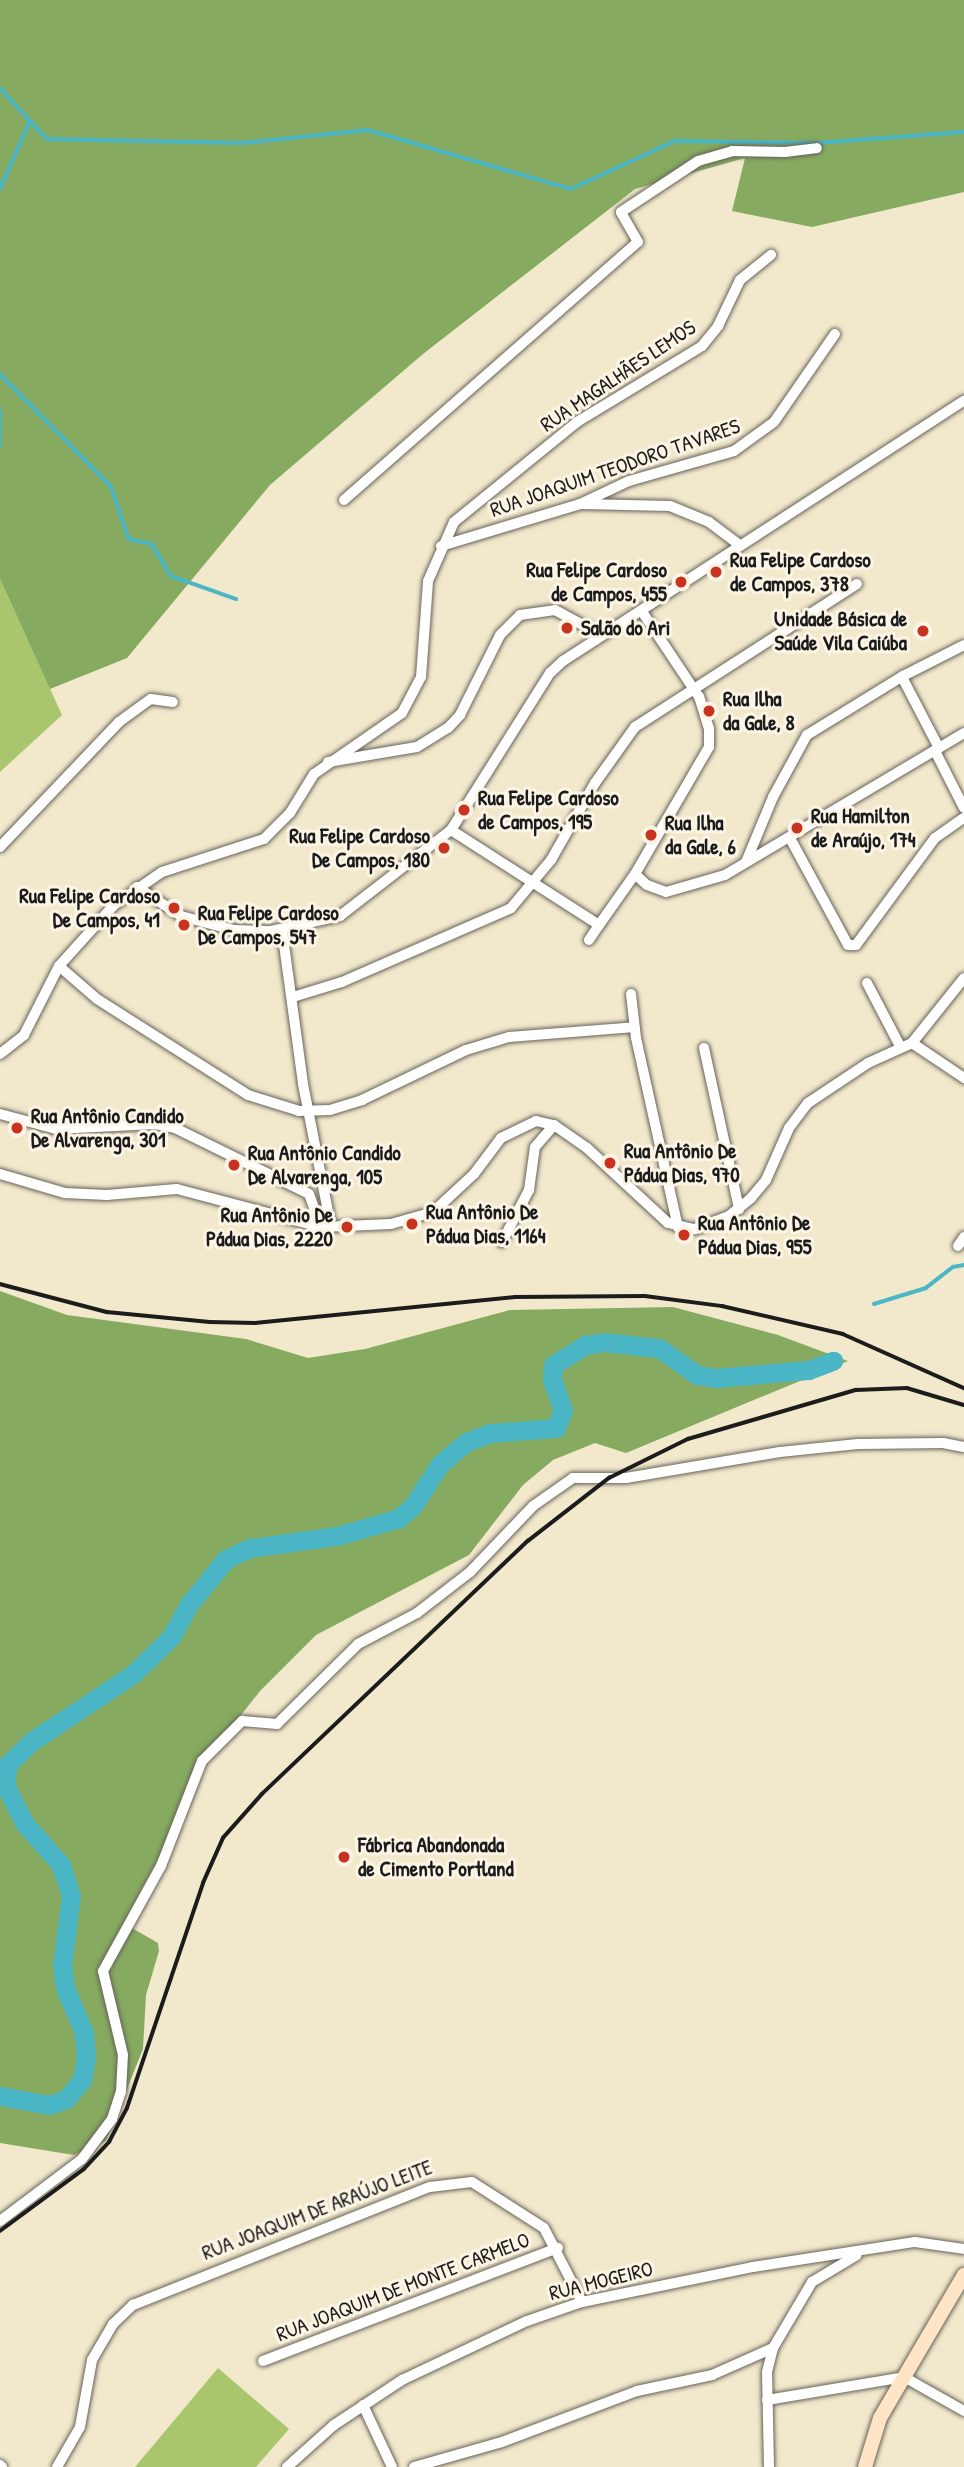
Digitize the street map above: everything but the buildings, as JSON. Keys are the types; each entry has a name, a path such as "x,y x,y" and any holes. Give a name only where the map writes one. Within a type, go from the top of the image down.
{"main road":[{"path":"865,2467 880,2418 964,2275"}],"street":[{"path":"344,500 638,242 621,212 698,161 732,151 785,152 817,148"},
{"name":"RUA MAGALHÃES LEMOS","path":"0,1054 24,1035 59,965 90,928 137,887 170,869 264,839 280,825 314,774 402,713 412,701 425,656 428,581 441,546 457,519 565,431 702,346 718,326 740,281 771,255"},
{"name":"RUA JOAQUIM TEODORO TAVARES","path":"441,546 580,505 629,481 712,459 753,441 779,415 835,334"},
{"path":"137,887 198,924 234,930 282,930 341,916 451,830 550,673 599,634 642,613 740,545 964,401"},
{"path":"580,505 670,506 709,522 740,545"},
{"path":"293,997 342,982 481,924 511,908 533,884 628,733 693,686 857,584"},
{"path":"328,762 417,747 448,728 460,715 500,635 520,615 555,610 599,634"},
{"path":"589,940 635,874 707,755 709,729 693,686 642,613"},
{"path":"746,862 802,741 828,719 964,645"},
{"path":"902,677 964,808"},
{"path":"0,847 119,722 151,699 173,702"},
{"path":"635,874 647,886 666,892 688,889 791,840 964,733"},
{"path":"791,840 849,945 856,945 938,833 964,818"},
{"path":"451,830 599,925"},
{"path":"282,930 326,1227"},
{"path":"59,965 97,999 248,1095 270,1105 309,1111 362,1100 466,1050 509,1037 576,1028 635,1027"},
{"path":"0,1174 65,1193 107,1195 177,1189 326,1227 391,1224 425,1216 451,1197 511,1129 536,1121 554,1125 678,1227 708,1226 739,1209 766,1180 789,1128 808,1103 906,1045 964,978"},
{"path":"867,983 906,1045 964,1078"},
{"path":"631,994 635,1027 678,1227"},
{"path":"704,1048 739,1209"},
{"path":"0,1114 56,1129 155,1124 175,1128 309,1194 326,1227"},
{"path":"502,1242 529,1190 535,1147 554,1125"},
{"path":"0,2221 82,2159 112,2119 121,2092 123,2055 103,1970 160,1866 195,1774 242,1721 277,1724 358,1644 438,1596 470,1572 533,1506 573,1478 626,1478 780,1452 858,1444 943,1443 964,1447"},
{"name":"RUA JOAQUIM DE ARAÚJO LEITE","path":"57,2467 80,2427 87,2373 97,2349 113,2324 138,2301 450,2181 465,2179 544,2228 558,2248 582,2302"},
{"name":"RUA MOGEIRO","path":"288,2466 363,2405 464,2348 582,2302 752,2267 915,2242 964,2249"},
{"name":"RUA JOAQUIM DE MONTE CARMELO","path":"263,2361 558,2248"},
{"path":"769,2467 767,2400 772,2348 812,2282 863,2252"},
{"path":"414,2467 502,2442 637,2391 704,2378 772,2348"},
{"path":"767,2400 904,2377 964,2411"},
{"path":"363,2405 392,2467"}],"green space":[{"path":"0,0 964,0 964,192 812,227 732,211 745,158 635,189 423,354 270,485 127,658 50,689 0,579"},
{"path":"0,579 62,715 0,772"},
{"path":"0,1291 67,1315 246,1339 308,1358 365,1349 510,1310 673,1307 778,1335 848,1361 626,1453 595,1443 553,1460 523,1485 469,1555 316,1635 260,1691 188,1783 161,1853 128,1915 132,1928 158,1943 159,1951 146,1995 143,2049 106,2141 74,2155 0,2143"},
{"path":"218,2368 289,2429 256,2467 135,2467"}],"waterway":[{"path":"0,88 47,139 241,143 368,130 571,189 675,141 817,143 964,132"},
{"path":"0,189 30,121"},
{"path":"0,374 111,486 129,539 152,544 171,576 236,599"},
{"path":"0,409 0,446"},
{"path":"874,1304 926,1288 953,1267 964,1265"},
{"path":"0,2096 49,2105 66,2099 82,2080 86,2057 84,2033 65,1988 62,1965 71,1896 61,1865 25,1824 5,1785 8,1764 32,1741 133,1674 171,1637 190,1603 226,1559 250,1548 337,1536 399,1518 413,1506 440,1464 466,1442 491,1433 556,1428 563,1410 552,1379 553,1365 585,1345 604,1342 659,1348 697,1375 715,1378 809,1370 833,1361"}],"railway":[{"path":"0,1284 107,1312 210,1322 255,1323 515,1297 645,1296 722,1306 843,1334 964,1388"},
{"path":"0,2231 84,2169 109,2142 127,2108 203,1883 223,1838 262,1794 528,1541 609,1478 688,1439 856,1390 907,1388 964,1405"}],"place":[{"name":"Rua Felipe Cardoso de Campos, 378","path":"716,572"},
{"name":"Rua Felipe Cardoso de Campos, 455","path":"681,582"},
{"name":"Salão do Ari","path":"567,628"},
{"name":"Unidade Básica de Saúde Vila Caiúba","path":"923,631"},
{"name":"Rua Ilha da Gale, 8","path":"709,711"},
{"name":"Rua Felipe Cardoso de Campos, 195","path":"464,810"},
{"name":"Rua Hamilton de Araújo, 174","path":"797,828"},
{"name":"Rua Ilha da Gale, 6","path":"651,835"},
{"name":"Rua Felipe Cardoso De Campos, 180","path":"444,848"},
{"name":"Rua Felipe Cardoso De Campos, 41","path":"174,908"},
{"name":"Rua Felipe Cardoso De Campos, 547","path":"184,925"},
{"name":"Rua Antônio Candido De Alvarenga, 301","path":"17,1128"},
{"name":"Rua Antônio De Pádua Dias, 970","path":"610,1163"},
{"name":"Rua Antônio Candido De Alvarenga, 105","path":"234,1165"},
{"name":"Rua Antônio De Pádua Dias, 1164","path":"412,1224"},
{"name":"Rua Antônio De Pádua Dias, 2220","path":"347,1227"},
{"name":"Rua Antônio De Pádua Dias, 955","path":"684,1235"},
{"name":"Fábrica Abandonada de Cimento Portland","path":"344,1857"}]}
